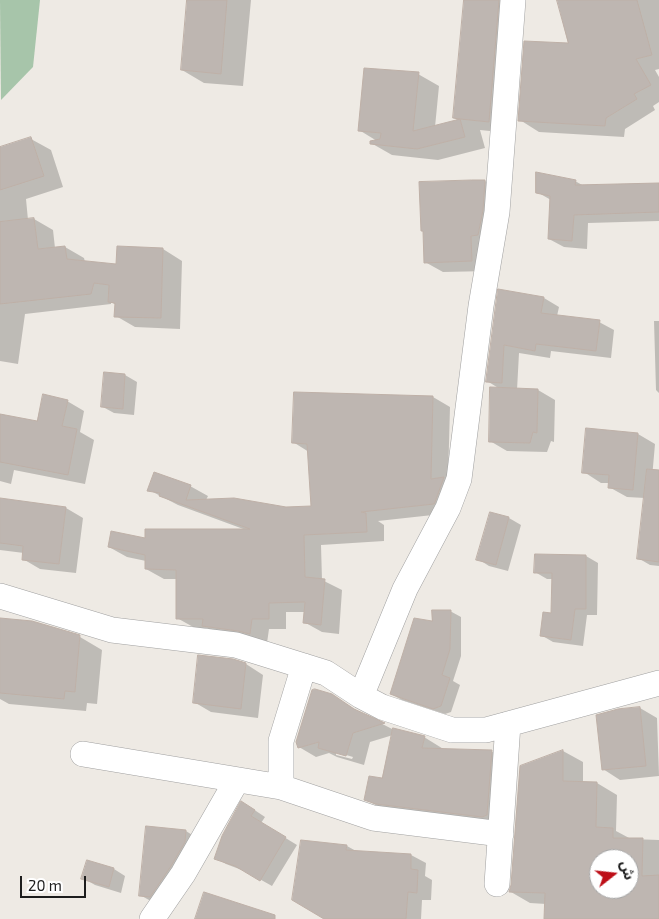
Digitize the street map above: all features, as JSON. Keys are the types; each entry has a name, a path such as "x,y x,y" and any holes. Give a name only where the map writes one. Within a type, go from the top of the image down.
{"street":[{"path":"361,696 405,589 448,508 459,479 481,306 497,212 513,0"},
{"path":"0,596 112,630 236,645 326,673 382,707 452,730 486,730 659,683"},
{"path":"281,787 281,741 304,666"},
{"path":"497,884 508,724"},
{"path":"83,754 281,787 373,818 501,834"},
{"path":"152,919 183,874 237,780"}],"green space":[{"path":"0,0 40,0 33,67 1,100"}],"building":[{"path":"187,0 227,0 221,74 181,70"},
{"path":"464,0 499,0 489,122 453,118"},
{"path":"557,0 637,0 652,55 636,59 651,85 634,94 637,99 606,118 605,126 518,121 524,41 568,43"},
{"path":"364,68 419,72 413,131 460,119 465,137 417,149 370,144 370,141 380,139 381,133 358,131"},
{"path":"31,137 44,176 0,190 0,147"},
{"path":"536,172 576,180 575,185 659,183 659,212 574,215 572,241 548,239 550,196 536,193"},
{"path":"485,180 483,210 478,235 471,236 472,261 424,263 419,182"},
{"path":"34,218 38,249 65,246 67,259 116,264 117,246 163,248 161,318 114,317 115,303 108,302 109,285 94,283 91,294 0,304 0,222"},
{"path":"498,289 544,297 541,313 600,320 596,351 536,344 535,351 504,345 502,383 486,382"},
{"path":"104,372 125,374 123,409 101,407"},
{"path":"490,387 538,389 537,433 533,432 530,443 489,442"},
{"path":"294,392 433,396 431,479 444,477 434,504 361,512 366,513 367,532 304,535 305,577 325,579 321,625 303,623 305,602 269,603 269,619 252,619 250,634 202,626 203,619 176,619 176,570 145,569 145,555 108,547 111,531 145,538 145,529 250,529 159,496 160,493 147,491 154,472 191,485 186,500 234,498 286,507 311,506 307,444 292,443"},
{"path":"43,394 68,400 62,426 77,429 68,475 0,462 0,414 37,421"},
{"path":"586,428 638,433 633,490 608,488 609,475 582,473"},
{"path":"647,469 659,470 659,562 637,559"},
{"path":"0,498 66,507 59,564 22,560 23,546 0,543"},
{"path":"490,512 509,517 496,565 476,560"},
{"path":"535,554 586,555 586,609 575,609 571,640 540,636 543,612 551,613 552,573 534,573"},
{"path":"432,610 451,610 450,649 442,675 450,678 441,706 433,709 390,694 414,618 432,621"},
{"path":"0,618 32,621 80,635 75,692 65,691 64,699 0,693"},
{"path":"198,655 233,659 246,663 241,709 193,703"},
{"path":"315,689 332,694 354,709 385,723 353,733 346,756 318,748 319,742 298,748 296,742 312,690"},
{"path":"640,707 646,766 602,770 596,715 618,709"},
{"path":"393,728 425,736 422,748 492,750 487,815 482,817 376,804 364,800 369,776 382,778"},
{"path":"563,750 563,781 597,782 596,827 613,828 613,838 643,838 642,876 659,875 659,919 544,919 545,893 509,892 520,766"},
{"path":"241,801 255,810 251,816 286,837 260,881 235,866 214,859 222,836"},
{"path":"146,826 186,830 185,842 150,897 139,896"},
{"path":"301,840 347,845 346,850 411,854 411,869 418,870 417,893 408,892 406,919 324,919 292,900"},
{"path":"87,860 114,868 109,887 81,879"},
{"path":"204,892 275,915 275,919 195,919"}]}
